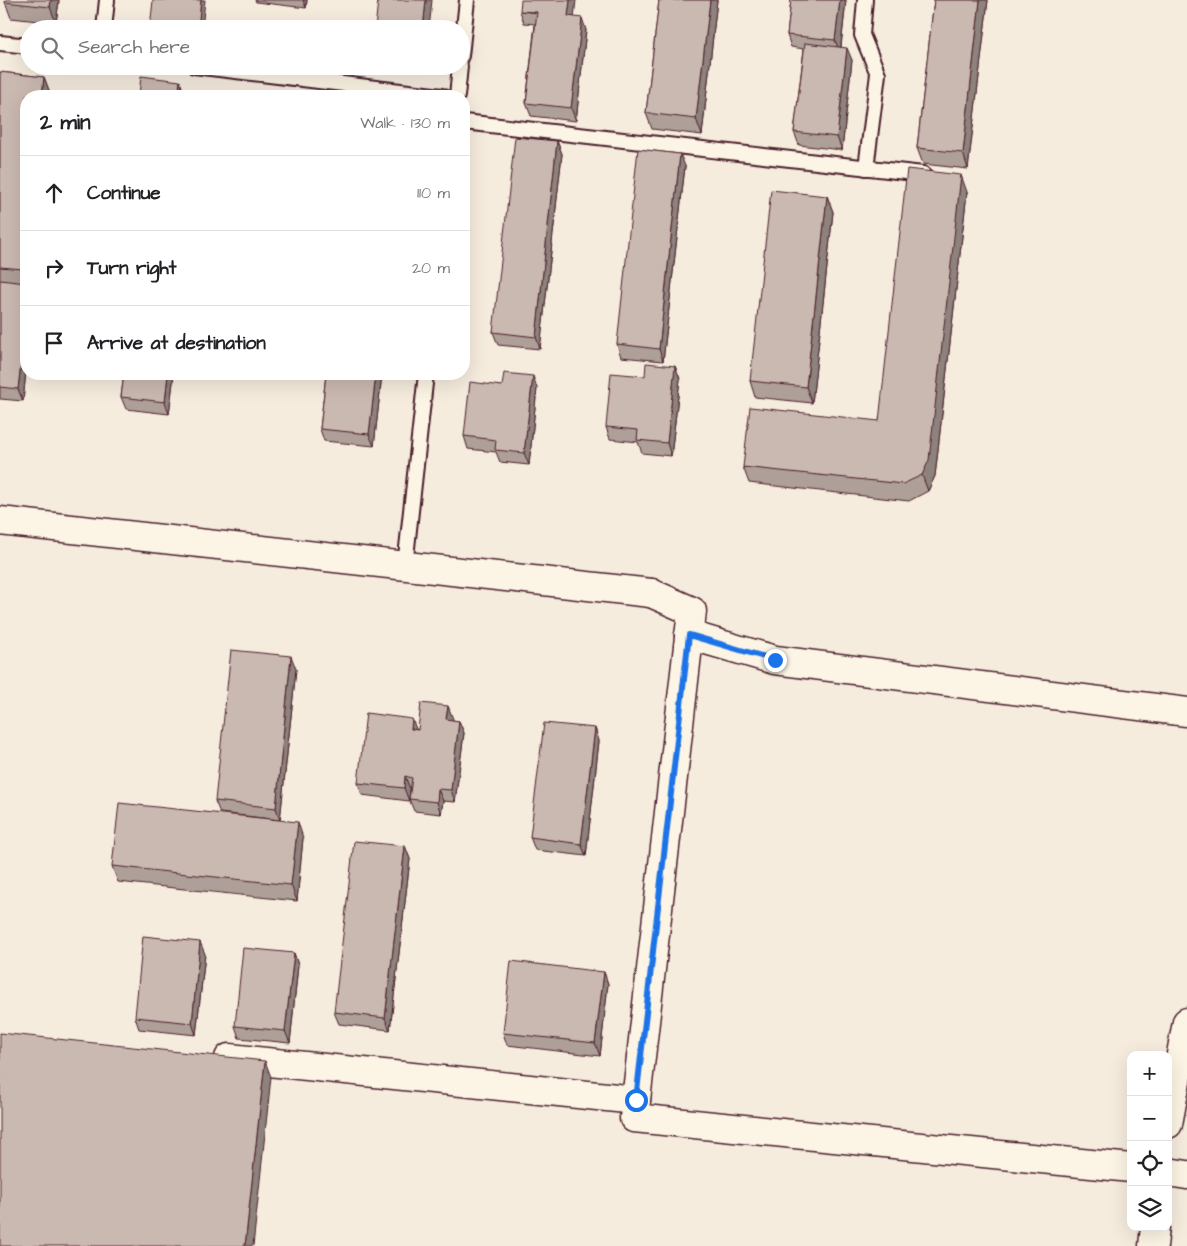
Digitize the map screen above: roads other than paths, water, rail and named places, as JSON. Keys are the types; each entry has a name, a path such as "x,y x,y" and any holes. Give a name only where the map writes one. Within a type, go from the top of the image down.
{"street":[{"path":"0,521 651,593 692,611 634,1118 1127,1168"},
{"path":"689,635 775,660 1187,712"},
{"path":"1172,1103 1187,1022"},
{"path":"208,1056 636,1100"},
{"path":"1172,1173 1187,1175"},
{"path":"1153,1246 1155,1231"}],"lane":[{"path":"105,20 107,0"},
{"path":"466,20 468,0"},
{"path":"865,0 862,35 878,74 866,168"},
{"path":"0,43 20,45"},
{"path":"268,75 392,90"},
{"path":"458,90 459,75"},
{"path":"470,123 940,176"},
{"path":"405,566 425,380"}]}
